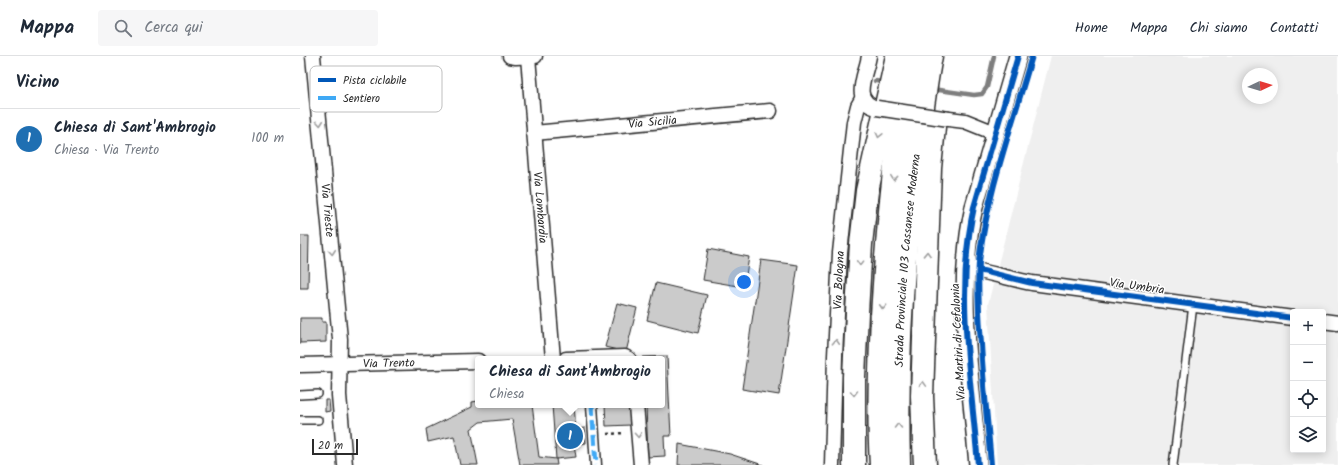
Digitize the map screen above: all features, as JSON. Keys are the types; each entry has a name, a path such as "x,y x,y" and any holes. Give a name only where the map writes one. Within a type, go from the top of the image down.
{"highway":[{"path":"854,465 854,378 861,244 866,191 897,56"},
{"name":"Strada Provinciale 103 Cassanese Moderna","path":"881,465 880,385 884,280 897,144 911,56"},
{"name":"Strada Provinciale 103 Cassanese Moderna","path":"899,465 899,346 904,259 914,168 931,56"},
{"path":"925,465 922,396 930,168 943,56"}],"street":[{"name":"Via Trieste","path":"314,56 315,66"},
{"path":"510,56 531,56"},
{"name":"Via Lombardia","path":"531,56 534,133 553,356"},
{"name":"Via Bologna","path":"832,465 840,253 854,122 858,106 862,99 862,85 869,56"},
{"name":"Via Martiri di Cefalonia","path":"978,465 964,302 965,268 971,222 1018,56"},
{"path":"862,99 866,103 877,108 973,124 995,133"},
{"name":"Via Sicilia","path":"534,133 770,111"},
{"name":"Via Trieste","path":"319,112 340,339 339,395 345,465"},
{"name":"Via Umbria","path":"965,268 1032,283 1290,318"},
{"path":"1326,321 1338,323"},
{"name":"Via Trento","path":"300,365 475,361"},
{"path":"592,408 596,465"},
{"path":"636,408 641,465"}],"lane":[{"path":"1173,465 1193,305"},
{"path":"300,395 318,394"},
{"path":"300,420 318,420"}],"path":[{"path":"594,435 630,433"}],"shaded area":[{"path":"1051,56 1338,56 1338,465 997,465 988,304"}],"building":[{"path":"300,236 309,236 308,288 300,288"},
{"path":"708,249 749,257 744,287 703,280"},
{"path":"761,260 798,265 779,395 742,389"},
{"path":"656,283 707,295 698,333 647,320"},
{"path":"617,303 637,308 626,352 605,347"},
{"path":"300,318 322,318 322,322 326,322 326,342 300,343"},
{"path":"665,356 667,356 671,436 664,436 665,456 648,457 646,408 665,408"},
{"path":"325,400 329,400 330,411 325,412"},
{"path":"472,402 475,402 475,408 532,408 539,457 556,459 557,465 520,465 512,419 480,422 471,429 478,465 460,465 454,436 428,442 426,429 472,407"},
{"path":"552,408 574,408 576,429 585,428 586,443 574,444 576,457 556,459"},
{"path":"605,408 630,408 631,425 606,426"},
{"path":"679,444 730,454 763,465 678,465"}],"waterway":[{"path":"932,89 974,95 982,94 987,87 994,56"},
{"path":"875,81 885,82"}],"marked path":[{"path":"592,408 596,465"}],"cycle path":[{"path":"978,465 966,336 965,303 968,239 974,207 1018,56"},
{"path":"991,465 978,293 979,262 994,184 1032,56"},
{"path":"979,270 1032,283 1290,318"}],"place":[{"name":"Chiesa di Sant'Ambrogio","path":"570,436"}]}
